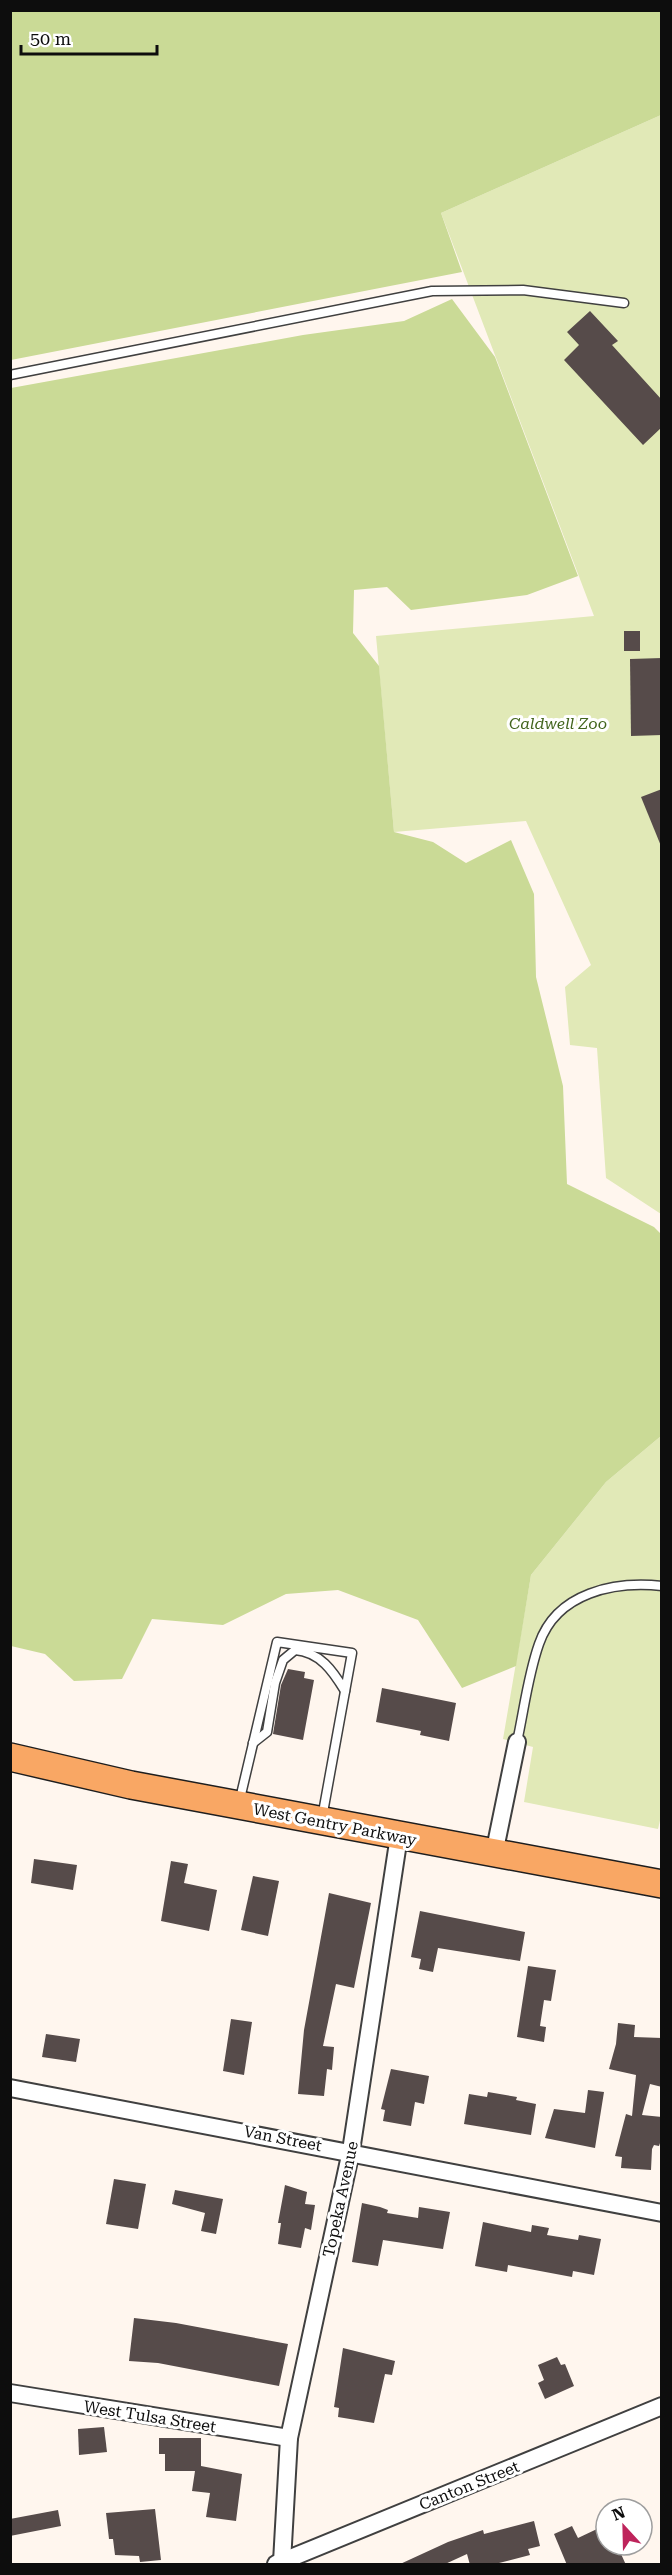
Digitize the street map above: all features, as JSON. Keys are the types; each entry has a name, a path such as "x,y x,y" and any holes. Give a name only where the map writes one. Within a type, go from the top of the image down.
{"main road":[{"name":"West Gentry Parkway","path":"10,1757 130,1785 662,1884"}],"street":[{"path":"494,1854 517,1742"},
{"name":"Topeka Avenue","path":"279,2563 289,2438 351,2151 399,1836"},
{"name":"Van Street","path":"10,2088 351,2151 662,2213"},
{"name":"West Tulsa Street","path":"10,2393 289,2438"},
{"name":"Canton Street","path":"279,2563 662,2406"}],"lane":[{"path":"10,375 432,291 523,290 624,303"},
{"path":"517,1742 539,1643 554,1619 576,1600 601,1589 633,1583 662,1586"},
{"path":"238,1806 277,1641 352,1653 321,1821"},
{"path":"253,1743 267,1732 275,1683 283,1660 295,1650 308,1651 318,1658 333,1671 345,1691"}],"green space":[{"path":"11,10 661,11 661,115 441,213 462,272 11,360"},
{"name":"Caldwell Zoo","path":"661,115 661,1214 606,1178 597,1048 570,1045 565,987 591,965 526,821 394,832 376,636 594,616 441,213"},
{"path":"452,299 495,357 578,576 527,595 411,610 387,587 354,590 353,633 379,666 394,832 433,842 466,863 511,840 534,894 536,977 563,1086 567,1184 654,1227 661,1234 661,1436 606,1482 531,1575 516,1666 462,1688 418,1620 338,1590 286,1594 223,1625 152,1619 122,1679 74,1681 45,1654 11,1646 11,388 303,335 404,321"},
{"path":"661,1436 662,1812 658,1829 524,1802 533,1747 503,1739 531,1575 606,1482"}],"building":[{"path":"590,311 618,341 612,345 662,400 662,427 643,445 564,360 579,345 567,332"},
{"path":"624,631 640,631 640,651 624,651"},
{"path":"662,658 662,735 631,736 630,659"},
{"path":"662,789 662,846 661,846 641,797"},
{"path":"288,1669 305,1672 304,1678 314,1680 303,1740 273,1734 281,1685"},
{"path":"382,1688 456,1703 449,1741 420,1735 421,1731 376,1722"},
{"path":"34,1859 77,1865 73,1890 31,1883"},
{"path":"171,1861 188,1864 184,1883 217,1890 209,1931 161,1921"},
{"path":"253,1876 279,1881 268,1936 241,1930"},
{"path":"329,1893 371,1903 354,1988 336,1984 323,2046 334,2047 332,2070 327,2069 324,2096 298,2094 304,2030"},
{"path":"420,1911 525,1932 520,1961 438,1948 433,1972 419,1969 421,1959 411,1957"},
{"path":"528,1966 556,1970 551,2001 544,2000 540,2026 546,2027 544,2042 517,2037"},
{"path":"231,2019 252,2022 244,2075 223,2071"},
{"path":"618,2023 635,2025 634,2037 662,2038 662,2087 650,2084 642,2115 662,2117 662,2137 659,2146 654,2145 652,2149 651,2170 621,2168 622,2157 615,2156 626,2114 632,2116 636,2075 609,2069 616,2044"},
{"path":"46,2034 80,2039 76,2062 42,2057"},
{"path":"391,2069 429,2076 424,2104 415,2102 411,2126 383,2121 385,2110 381,2109"},
{"path":"588,2090 604,2092 595,2148 545,2138 554,2109 585,2113"},
{"path":"488,2092 517,2097 516,2100 536,2104 531,2135 464,2124 469,2094 487,2097"},
{"path":"114,2179 146,2184 138,2229 106,2224"},
{"path":"285,2185 307,2192 305,2204 315,2205 311,2230 305,2228 301,2248 278,2244 281,2223 278,2223"},
{"path":"175,2190 223,2199 216,2234 201,2231 205,2213 172,2204"},
{"path":"362,2203 388,2210 387,2213 418,2218 419,2207 450,2212 443,2249 383,2240 378,2266 352,2262"},
{"path":"483,2222 531,2232 532,2225 549,2228 547,2235 578,2240 579,2235 601,2239 594,2275 573,2271 572,2277 508,2265 507,2272 475,2266"},
{"path":"134,2318 176,2323 288,2344 279,2386 158,2363 129,2361"},
{"path":"343,2348 395,2361 392,2375 385,2374 374,2423 338,2417 339,2408 334,2407"},
{"path":"557,2357 561,2365 565,2364 574,2386 545,2399 538,2383 544,2380 538,2365"},
{"path":"104,2427 107,2452 79,2455 78,2429"},
{"path":"159,2438 201,2438 201,2466 242,2474 236,2521 206,2517 210,2493 192,2491 195,2471 165,2471 165,2454 159,2454"},
{"path":"155,2509 161,2560 140,2562 139,2556 115,2555 113,2539 109,2539 106,2513"},
{"path":"58,2510 61,2526 10,2536 10,2519"},
{"path":"534,2521 540,2546 528,2549 530,2555 491,2565 470,2565 467,2554 443,2565 398,2565 448,2542 483,2530 484,2534"},
{"path":"572,2526 578,2538 594,2530 594,2557 622,2557 626,2565 567,2565 554,2534"}]}
